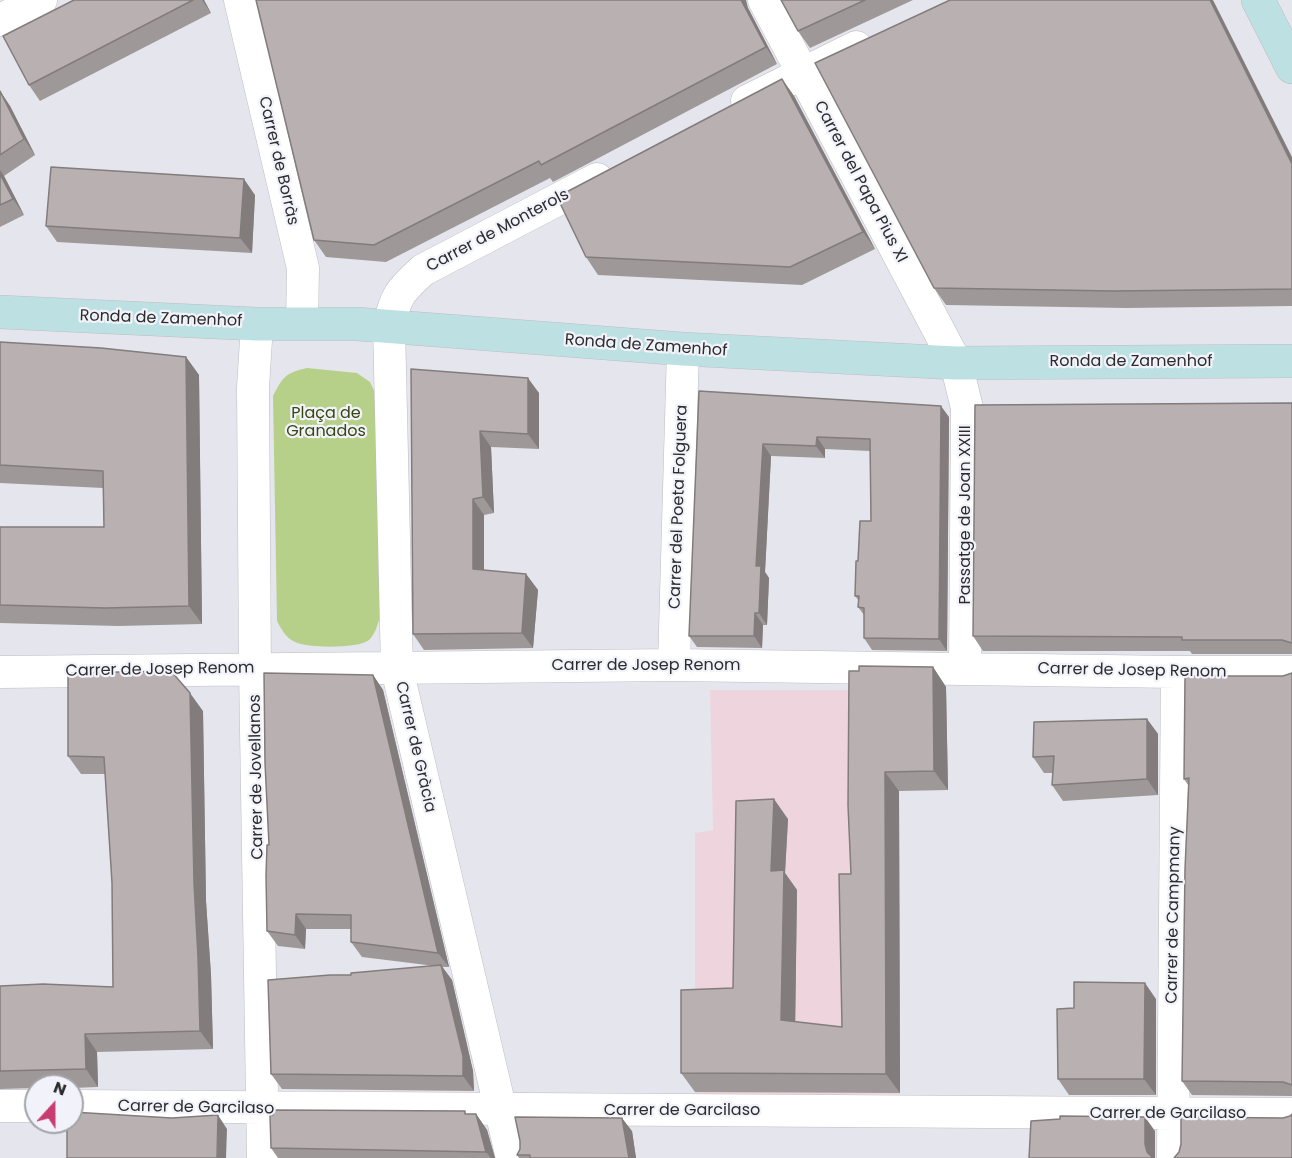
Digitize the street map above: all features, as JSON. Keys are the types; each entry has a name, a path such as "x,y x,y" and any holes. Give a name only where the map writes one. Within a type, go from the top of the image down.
{"main road":[{"path":"1258,0 1292,68"},
{"name":"Ronda de Zamenhof","path":"0,312 257,324 389,326 683,349 956,363 1292,361"}],"street":[{"path":"0,20 41,0"},
{"name":"Carrer de Borràs","path":"240,0 303,268 302,324"},
{"name":"Carrer del Papa Pius XI","path":"764,0 956,363"},
{"path":"717,116 801,72 884,34"},
{"name":"Carrer de Monterols","path":"389,326 393,307 402,289 423,270 623,166"},
{"name":"Carrer de Jovellanos","path":"257,324 253,388 255,669 263,1158"},
{"name":"Carrer de Gràcia","path":"389,326 397,669 512,1158"},
{"name":"Carrer del Poeta Folguera","path":"674,665 683,349"},
{"name":"Passatge de Joan XXIII","path":"956,363 967,408 965,669"},
{"name":"Carrer de Josep Renom","path":"0,672 674,665 1292,672"},
{"name":"Carrer de Campmany","path":"1173,1158 1177,672"},
{"path":"0,1106 24,1106"},
{"name":"Carrer de Garcilaso","path":"84,1106 1292,1114"}],"shaded area":[{"path":"710,690 863,690 899,819 900,1094 695,1095 695,833 713,830"}],"green space":[{"name":"Plaça de Granados","path":"307,368 357,373 370,382 378,399 381,615 371,638 354,645 332,647 301,644 289,638 277,621 273,396 279,384 286,377"}],"building":[{"path":"74,0 193,0 29,85 3,36"},
{"path":"256,0 741,0 766,47 541,165 539,161 374,245 314,240"},
{"path":"781,0 865,0 798,31"},
{"path":"950,0 1210,0 1292,164 1292,289 1114,291 934,288 815,63"},
{"path":"782,79 863,232 790,267 586,257 557,197"},
{"path":"0,91 24,139 0,155"},
{"path":"51,167 244,179 240,238 46,226"},
{"path":"0,174 13,199 0,205"},
{"path":"0,342 101,348 186,357 189,606 105,608 0,605 0,527 104,527 103,471 0,465"},
{"path":"411,369 528,378 528,434 480,431 483,497 473,499 473,569 526,574 522,633 413,634"},
{"path":"699,391 941,406 939,639 864,638 864,608 858,607 859,596 855,596 856,561 858,561 860,521 871,521 870,439 817,437 816,446 763,444 756,566 761,566 759,613 755,613 754,636 689,636"},
{"path":"1292,403 1292,643 1282,640 1182,640 1182,637 973,636 975,405"},
{"path":"859,666 933,667 934,771 885,772 886,1074 681,1073 681,990 733,988 736,801 774,799 771,871 784,870 781,1020 842,1027 839,874 851,874 848,805 849,671 859,671"},
{"path":"171,671 190,693 200,1031 85,1034 86,1069 0,1071 0,986 43,984 113,987 112,883 104,757 68,756 68,673"},
{"path":"264,673 373,675 438,953 351,942 351,915 296,914 295,935 267,931 266,875 267,845 269,845"},
{"path":"1292,673 1292,1085 1283,1082 1182,1081 1185,869 1189,778 1184,779 1185,676 1283,676"},
{"path":"1147,719 1147,779 1052,785 1054,756 1033,757 1034,722"},
{"path":"441,965 463,1056 463,1076 271,1074 268,980 351,975 351,973"},
{"path":"1074,982 1145,983 1144,1079 1058,1079 1057,1009 1074,1008"},
{"path":"273,1110 465,1111 465,1114 476,1114 486,1152 271,1148 270,1115 273,1115"},
{"path":"84,1113 172,1118 218,1115 217,1158 67,1158 67,1134 84,1134"},
{"path":"1292,1114 1292,1158 1174,1158 1181,1144 1181,1117 1283,1118"},
{"path":"1060,1116 1145,1117 1145,1144 1147,1152 1153,1158 1029,1158 1031,1121 1060,1119"},
{"path":"515,1117 622,1118 629,1158 530,1158 530,1155 517,1155 520,1141"}]}
